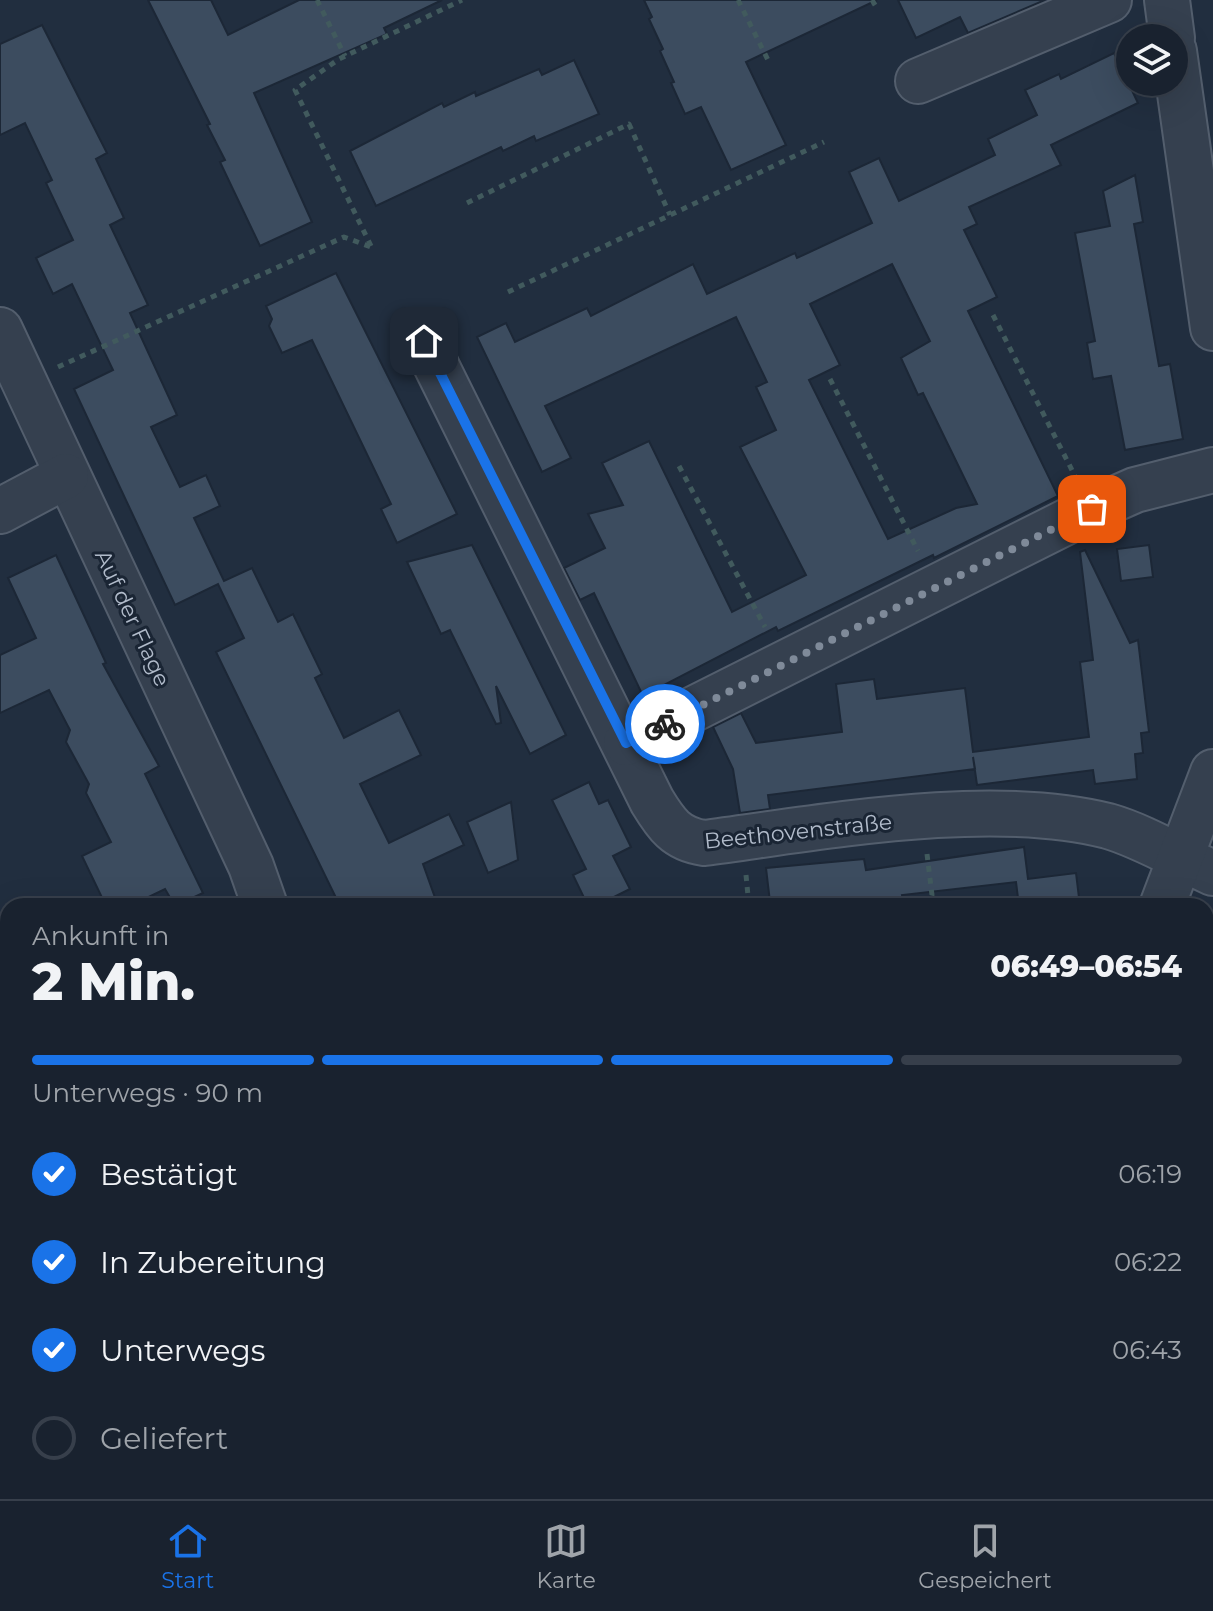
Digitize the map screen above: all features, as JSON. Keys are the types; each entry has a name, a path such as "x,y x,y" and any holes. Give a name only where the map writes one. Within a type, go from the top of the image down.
{"street":[{"path":"918,81 1109,0"},
{"path":"1167,0 1170,24"},
{"path":"1180,96 1213,328"},
{"name":"Auf der Flage","path":"0,330 251,866 262,898"},
{"name":"Beethovenstraße","path":"424,341 667,826 685,840 704,843 923,817 1025,812 1110,827 1197,866"},
{"path":"626,743 1092,509 1135,490 1213,470"},
{"path":"0,511 66,476"},
{"path":"1169,898 1197,866 1213,772"}],"path":[{"path":"317,0 345,56"},
{"path":"25,382 344,237 371,247 295,90 345,56 462,0"},
{"path":"738,0 769,62"},
{"path":"872,0 878,10"},
{"path":"467,203 629,124 670,215"},
{"path":"508,292 824,142"},
{"path":"993,315 1092,509"},
{"path":"830,379 937,587"},
{"path":"679,466 785,664"},
{"path":"923,817 931,898"}],"building":[{"path":"148,0 211,0 228,35 299,0 442,0 384,28 387,34 254,93 312,222 260,246 220,162 225,160 207,125 210,124"},
{"path":"644,0 877,0 746,62 786,145 731,170 701,107 685,114 671,83 674,82 660,51 663,49"},
{"path":"898,0 1045,0 968,33 960,17 916,38"},
{"path":"42,25 107,153 96,159 124,218 110,225 148,305 130,313 177,415 151,427 180,487 206,475 220,506 194,518 224,581 252,568 278,622 293,614 322,674 315,678 344,738 399,710 421,755 360,784 389,843 449,814 464,845 423,864 435,898 336,898 216,652 244,638 218,584 175,605 74,389 113,370 72,284 53,294 36,258 73,240 46,183 52,180 25,123 0,135 0,44"},
{"path":"1114,53 1116,96 1135,96 1138,103 1051,145 1061,165 969,207 977,224 964,230 997,297 968,311 1058,496 778,631 776,627 643,696 594,593 580,600 564,568 605,548 588,514 623,505 602,463 649,441 732,612 806,575 740,447 776,430 756,387 767,382 736,317 545,406 571,458 542,472 477,337 506,323 515,342 587,308 591,316 693,264 707,294 795,253 797,258 872,223 849,172 879,158 899,201 995,155 988,139 1037,115 1025,90 1059,74 1061,79","holes":["892,264 930,341 901,358 918,395 923,393 977,504 956,508 888,539 809,380 840,365 810,304"]},
{"path":"574,60 599,114 536,141 534,136 503,151 501,147 376,206 350,151 442,103 444,107 475,92 476,96 539,69 542,75"},
{"path":"1135,175 1143,222 1134,224 1159,366 1170,364 1183,439 1125,450 1111,376 1093,379 1087,343 1095,341 1075,233 1110,226 1103,191"},
{"path":"336,273 457,514 397,543 381,509 391,504 312,340 282,353 269,326 272,319 266,306"},
{"path":"472,545 566,735 530,754 496,686 501,723 496,724 450,630 441,634 407,562"},
{"path":"1149,545 1153,577 1121,581 1117,549"},
{"path":"1085,550 1130,643 1138,640 1149,732 1141,733 1143,753 1135,754 1137,779 1095,784 1093,770 977,785 975,769 768,795 770,809 740,813 733,769 713,727 741,713 756,743 842,732 836,684 874,679 877,699 965,688 973,752 1089,737 1080,662 1093,660 1080,552"},
{"path":"56,555 106,663 103,664 159,766 145,774 203,893 192,898 170,898 165,889 146,898 102,898 82,856 111,842 86,793 89,784 66,742 70,730 49,690 0,713 0,655 36,638 8,578"},
{"path":"589,782 599,804 608,800 631,847 613,856 630,889 612,898 584,898 573,875 586,869 552,800"},
{"path":"511,802 518,860 488,873 467,822"},
{"path":"1024,847 1028,879 1076,873 1079,898 1018,898 1016,882 902,895 902,898 770,898 766,868 864,859 866,870"}],"way so far":[{"path":"665,724 1092,509"}],"route":[{"path":"424,341 626,743 665,724"}]}
